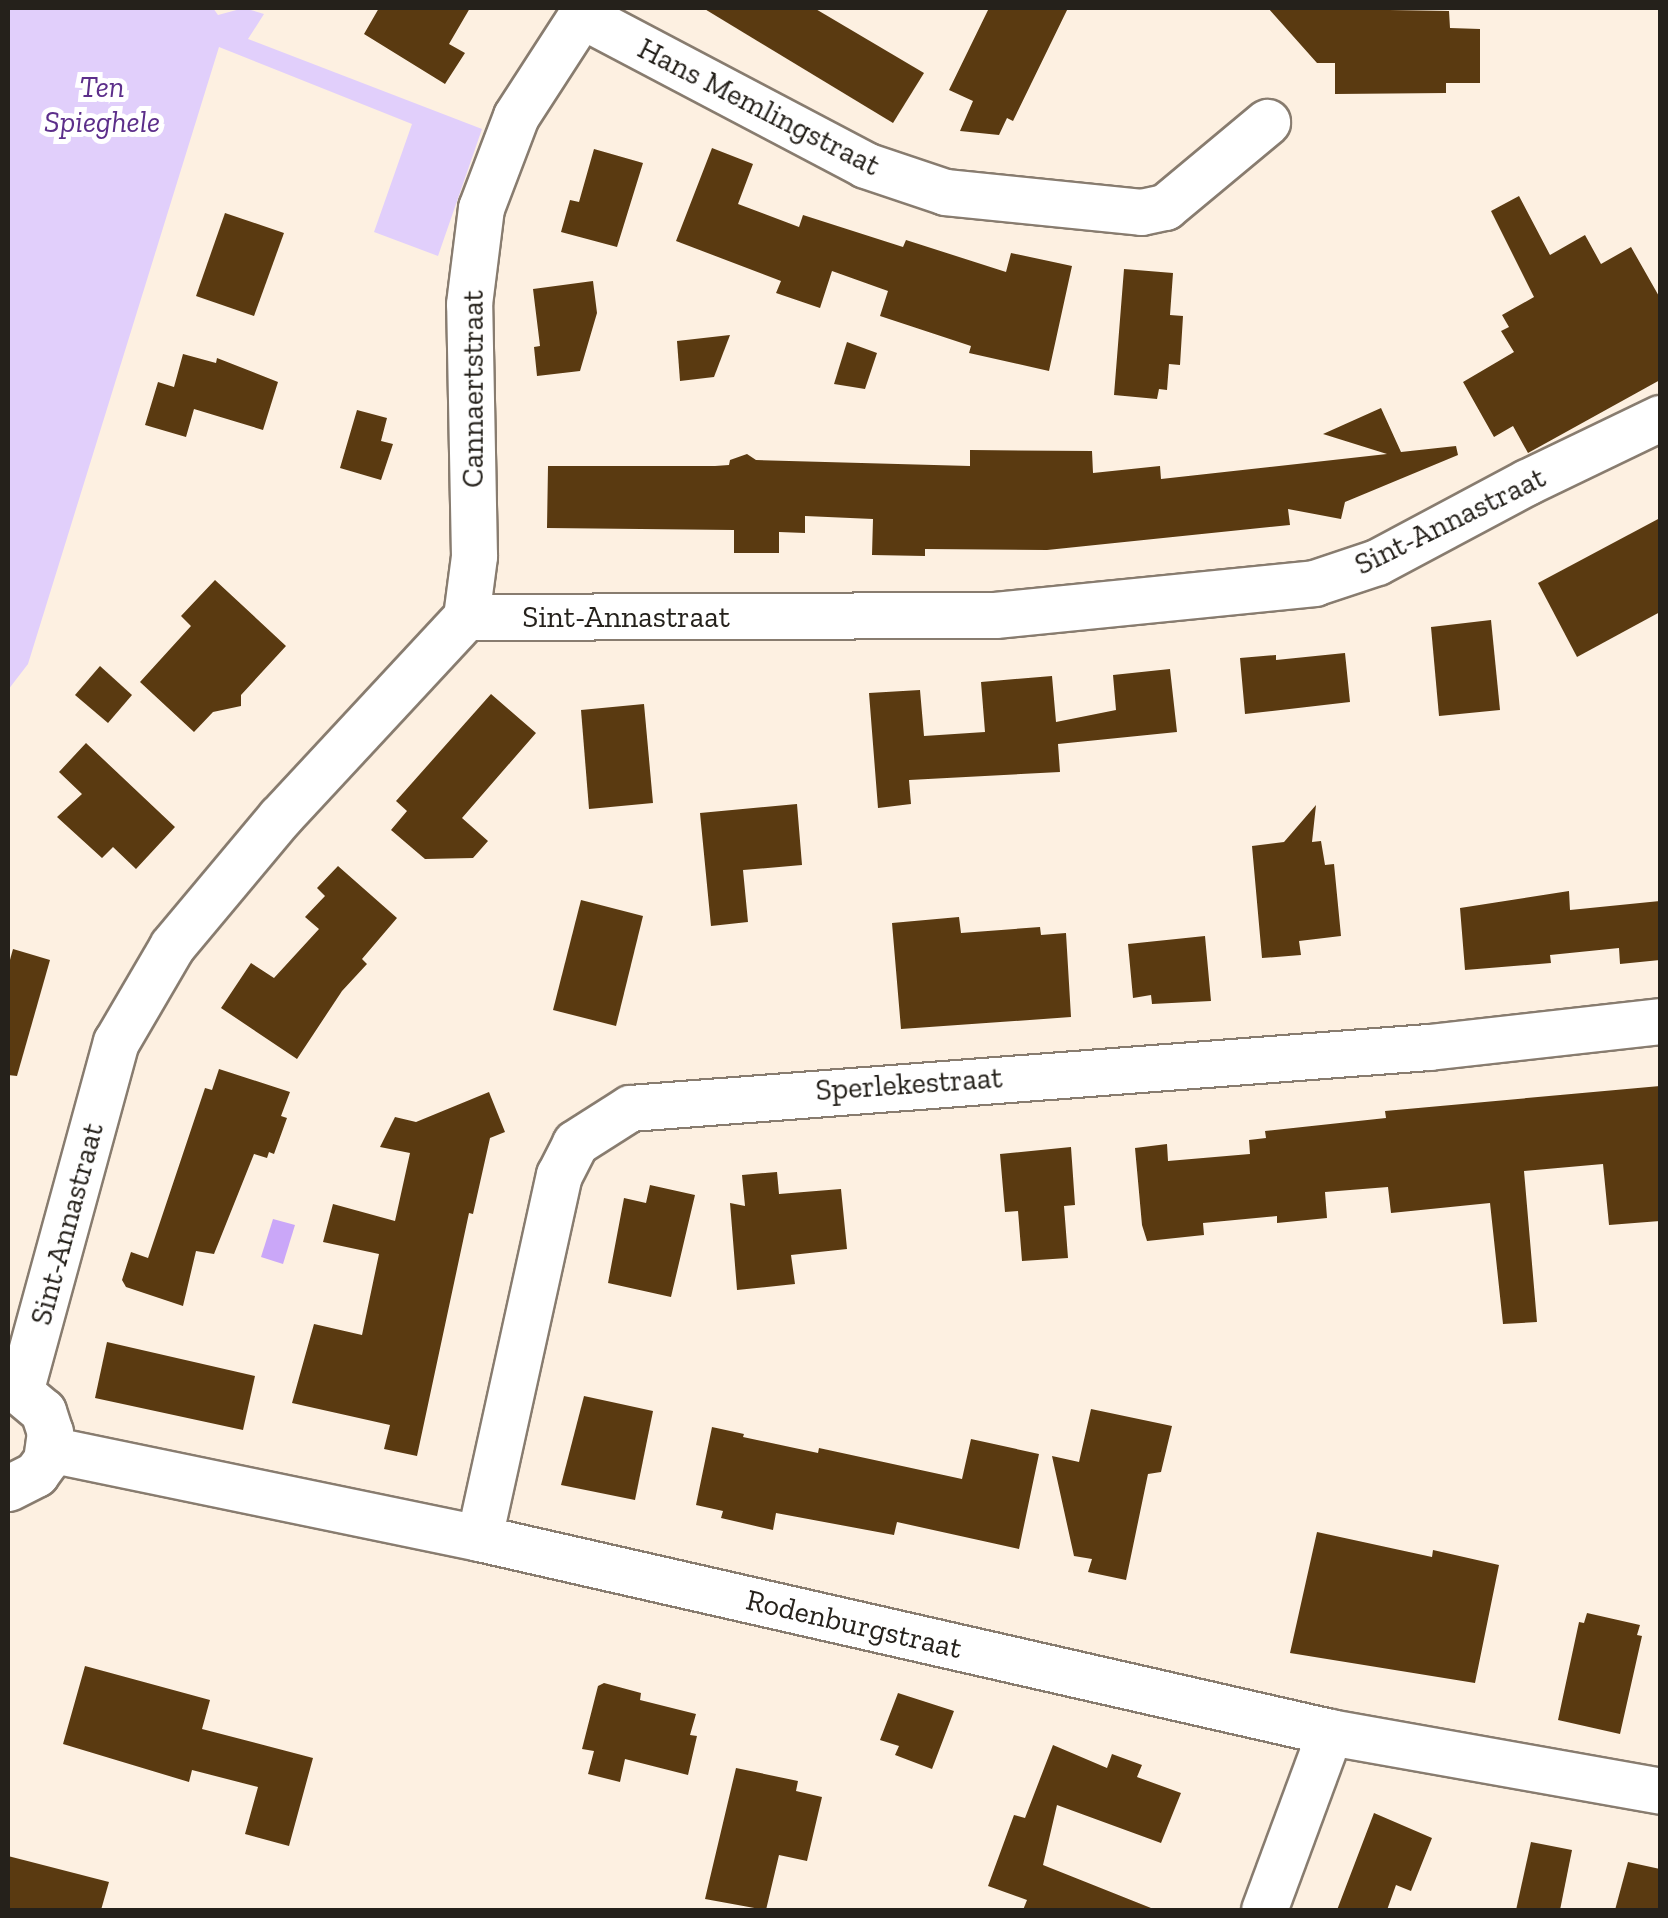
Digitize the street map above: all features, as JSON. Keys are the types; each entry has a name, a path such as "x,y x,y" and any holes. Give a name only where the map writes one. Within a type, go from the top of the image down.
{"street":[{"name":"Hans Memlingstraat","path":"584,11 865,165 945,192 1141,212 1165,208 1267,122"},
{"name":"Cannaertstraat","path":"466,617 474,556 468,304 482,208 516,116 584,11"},
{"name":"Sint-Annastraat","path":"14,1390 116,1042 172,946 280,817 466,617 996,616 1314,584 1377,562 1660,418"},
{"name":"Sperlekestraat","path":"480,1538 559,1175 574,1142 630,1108 1429,1047 1660,1021"},
{"path":"8,1488 36,1474 49,1449 50,1432 43,1411 14,1390"},
{"name":"Rodenburgstraat","path":"49,1449 480,1538 1330,1732 1660,1791"},
{"path":"1264,1910 1330,1732"}],"green space":[{"name":"Ten Spieghele","path":"8,8 213,8 218,15 244,8 264,14 248,39 482,129 438,256 374,232 412,124 219,47 28,664 8,690"}],"shaded area":[{"path":"273,1219 295,1225 283,1264 261,1257"}],"building":[{"path":"379,8 470,8 449,44 465,53 445,84 364,34"},
{"path":"703,8 814,8 924,73 893,123"},
{"path":"989,8 1068,8 1013,121 1007,118 999,135 960,131 973,101 949,90"},
{"path":"1268,8 1449,11 1450,28 1480,29 1480,83 1446,83 1446,93 1335,94 1335,63 1317,63"},
{"path":"712,148 753,164 738,204 799,227 803,215 903,247 906,240 1006,272 1011,253 1072,266 1049,371 969,353 971,346 880,316 888,291 832,271 820,308 776,293 781,281 676,241"},
{"path":"594,149 643,163 617,247 561,232 570,200 579,202"},
{"path":"1519,196 1550,255 1585,235 1601,264 1631,247 1660,298 1660,380 1528,453 1513,426 1494,437 1463,382 1514,352 1501,331 1509,327 1502,315 1534,297 1491,211"},
{"path":"225,213 284,233 254,316 196,296"},
{"path":"1124,269 1173,273 1170,315 1183,316 1180,365 1169,364 1167,390 1159,389 1157,399 1114,395"},
{"path":"593,281 597,313 580,371 537,376 534,347 540,346 533,289"},
{"path":"730,335 714,377 680,381 677,341"},
{"path":"847,342 877,353 865,389 834,384"},
{"path":"183,354 216,363 217,358 278,382 263,430 194,409 186,437 145,425 158,382 174,387"},
{"path":"1381,408 1401,452 1456,446 1458,455 1345,502 1341,519 1288,509 1290,525 1047,550 925,549 925,556 872,555 873,519 805,516 805,533 779,532 779,553 734,553 734,530 547,528 548,466 715,466 729,465 730,460 747,454 756,460 970,466 970,450 1092,451 1093,473 1160,466 1161,479 1387,454 1323,434"},
{"path":"357,410 387,418 381,441 393,444 381,480 340,468"},
{"path":"1660,518 1660,612 1577,657 1538,583"},
{"path":"215,580 286,646 241,695 241,706 213,712 194,732 140,682 191,626 181,616"},
{"path":"1491,620 1500,710 1439,716 1431,627"},
{"path":"1345,653 1350,702 1245,714 1240,658 1276,655 1276,660"},
{"path":"100,666 132,695 108,723 75,695"},
{"path":"1170,669 1177,732 1058,744 1060,772 909,780 911,804 878,808 869,693 920,690 924,736 985,732 981,682 1052,676 1056,722 1116,710 1113,675"},
{"path":"491,694 536,733 462,818 488,841 473,858 425,859 391,830 407,811 396,801"},
{"path":"644,704 653,803 589,809 581,710"},
{"path":"86,743 175,827 136,869 113,847 102,858 57,817 82,794 59,772"},
{"path":"797,804 802,865 743,870 748,922 711,926 700,813"},
{"path":"1316,805 1312,842 1321,841 1325,865 1334,864 1341,936 1299,941 1301,955 1262,958 1252,846 1284,842"},
{"path":"338,866 397,918 362,959 367,964 342,991 297,1059 221,1008 251,963 274,978 319,929 305,917 325,896 317,888"},
{"path":"1569,891 1570,910 1660,901 1660,960 1620,964 1619,948 1550,955 1551,963 1465,970 1460,908"},
{"path":"581,900 643,916 616,1026 553,1010"},
{"path":"959,917 961,933 1040,927 1041,935 1066,933 1071,1017 901,1029 892,923"},
{"path":"1205,936 1211,1001 1152,1004 1151,995 1133,998 1128,944"},
{"path":"13,949 50,960 17,1076 8,1075 8,967"},
{"path":"219,1069 290,1092 281,1116 287,1118 274,1154 269,1152 267,1158 254,1154 214,1254 196,1251 183,1306 126,1287 122,1280 131,1252 148,1258 205,1088 212,1090"},
{"path":"1660,1086 1660,1221 1609,1225 1603,1164 1524,1171 1537,1322 1503,1324 1490,1203 1391,1213 1388,1187 1325,1192 1327,1218 1277,1223 1277,1216 1203,1223 1204,1235 1147,1241 1142,1225 1135,1148 1167,1144 1168,1161 1250,1154 1249,1140 1266,1138 1265,1131 1386,1118 1385,1111"},
{"path":"489,1092 505,1132 490,1138 473,1214 469,1213 417,1456 384,1449 390,1425 292,1403 314,1324 362,1335 379,1254 323,1242 333,1204 395,1221 410,1153 380,1147 395,1117 416,1122"},
{"path":"1071,1147 1075,1205 1064,1206 1068,1258 1022,1261 1018,1211 1005,1212 1000,1154"},
{"path":"777,1172 779,1194 841,1189 847,1249 791,1255 795,1284 737,1290 730,1203 745,1206 742,1175"},
{"path":"650,1185 695,1195 671,1297 608,1283 624,1198 646,1203"},
{"path":"107,1342 255,1376 243,1430 95,1398"},
{"path":"584,1396 653,1411 635,1500 561,1485"},
{"path":"1091,1409 1172,1426 1161,1472 1148,1474 1126,1580 1088,1572 1092,1559 1074,1556 1052,1456 1079,1462"},
{"path":"712,1427 818,1453 819,1448 962,1479 971,1439 1039,1454 1019,1549 897,1522 894,1535 776,1513 773,1530 721,1518 723,1511 696,1505"},
{"path":"1317,1532 1432,1557 1433,1550 1499,1565 1475,1683 1290,1653"},
{"path":"1587,1613 1640,1625 1637,1635 1642,1636 1620,1734 1558,1720 1579,1622 1584,1623"},
{"path":"85,1666 210,1700 202,1729 313,1758 289,1846 245,1834 258,1787 192,1770 189,1782 63,1744"},
{"path":"604,1683 641,1693 640,1700 696,1714 690,1735 697,1736 688,1775 625,1759 620,1782 588,1774 594,1751 582,1749 598,1686"},
{"path":"898,1693 954,1711 932,1769 895,1755 899,1746 880,1740"},
{"path":"1053,1745 1107,1768 1112,1754 1142,1765 1137,1777 1181,1793 1161,1843 1057,1805 1043,1865 1156,1910 1023,1910 1027,1900 988,1886 1014,1815 1025,1818"},
{"path":"736,1768 798,1781 796,1791 822,1797 807,1861 779,1855 766,1910 705,1899"},
{"path":"1374,1813 1432,1838 1411,1891 1396,1885 1387,1910 1337,1910"},
{"path":"1531,1842 1572,1850 1560,1910 1516,1910"},
{"path":"8,1856 109,1882 101,1910 8,1910"},
{"path":"1628,1862 1660,1869 1660,1910 1615,1910"}]}
